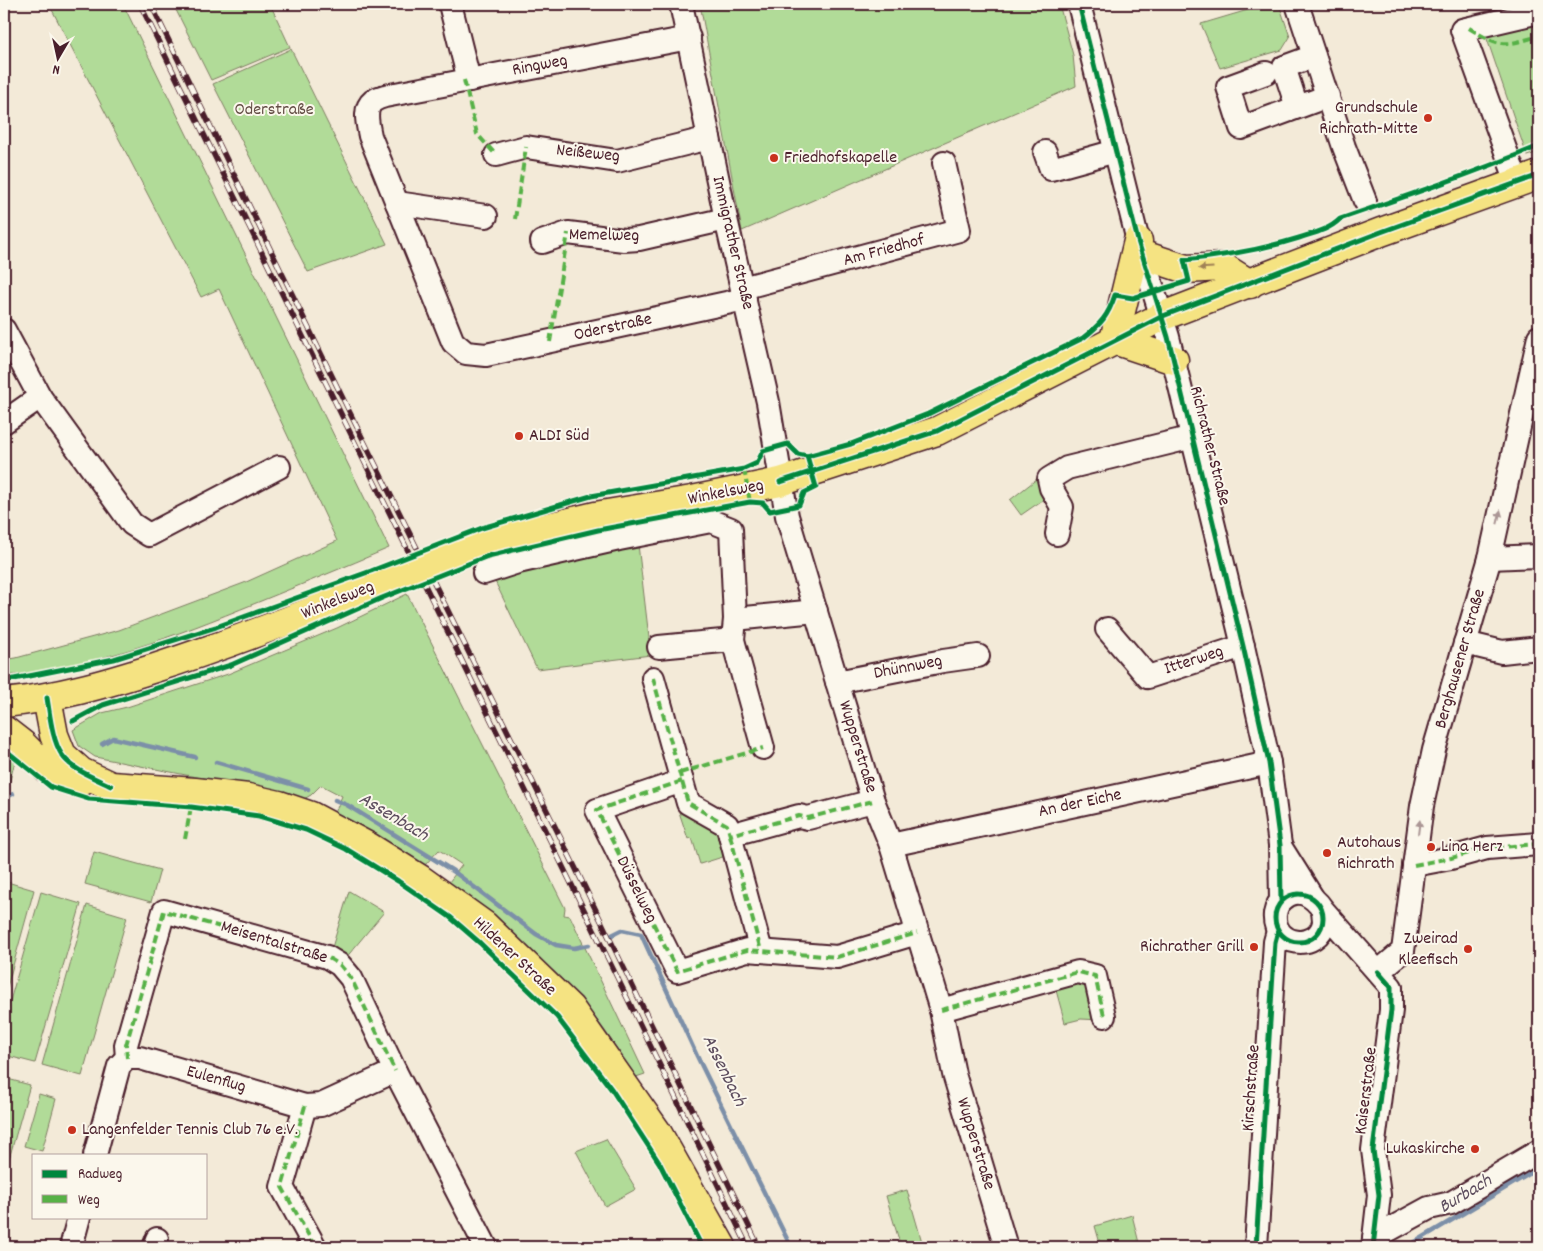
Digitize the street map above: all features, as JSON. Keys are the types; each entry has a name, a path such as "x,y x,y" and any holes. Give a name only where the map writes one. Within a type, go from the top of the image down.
{"main road":[{"name":"Winkelsweg","path":"12,702 47,698 106,684 218,648 485,542 595,516 692,500 780,482 936,431 1163,316 1381,232 1533,177"},
{"path":"1174,360 1114,340 1140,248 1186,269 1223,266 1250,284"},
{"name":"Hildener Straße","path":"47,698 54,735 62,755 80,772 112,786 248,798 279,805 311,816 369,847 420,879 484,925 570,1008 658,1132 722,1247"},
{"path":"12,702 13,737 46,768 75,780 112,786"}],"street":[{"path":"450,4 469,80"},
{"name":"Immigrather Straße","path":"681,4 726,218 768,402 780,482"},
{"name":"Richrather Straße","path":"1079,4 1140,248 1163,316 1243,646 1269,762 1280,845 1281,900"},
{"path":"1297,4 1344,148 1365,201"},
{"path":"1533,177 1462,30 1539,12"},
{"name":"Ringweg","path":"469,80 689,38"},
{"path":"1297,107 1284,67 1314,56"},
{"path":"1266,73 1228,87 1240,128 1328,96"},
{"name":"Oderstraße","path":"469,80 385,96 373,101 366,118 370,136 454,342 466,353 486,355 744,294"},
{"name":"Neißeweg","path":"496,156 526,147 617,161 709,138"},
{"path":"1045,152 1051,169 1116,151"},
{"name":"Am Friedhof","path":"744,294 959,230 944,163"},
{"path":"397,203 486,216"},
{"name":"Memelweg","path":"542,242 568,233 624,240 639,239 726,218"},
{"path":"4,330 40,397 132,524 149,535 279,467"},
{"name":"Berghausener Straße","path":"1378,972 1402,951 1422,806 1434,750 1490,558 1539,338"},
{"path":"4,422 40,397"},
{"name":"Richrather Straße","path":"1057,534 1062,507 1051,488 1049,479 1067,468 1193,437"},
{"name":"Wupperstraße","path":"780,482 787,516 837,682 874,801 891,846 941,1010 954,1074 1006,1247"},
{"path":"484,573 536,558 711,521 731,529 734,630 763,748"},
{"path":"1490,558 1539,556"},
{"path":"658,648 816,611"},
{"name":"Itterweg","path":"1107,629 1148,676 1243,646"},
{"path":"1465,644 1502,652 1539,648"},
{"name":"Dhünnweg","path":"837,682 978,656"},
{"path":"653,678 688,803 727,825 761,951"},
{"name":"An der Eiche","path":"891,846 1269,762"},
{"name":"Düsselweg","path":"682,781 597,810 677,971 747,950 837,957 917,933"},
{"path":"730,835 799,816 808,818 874,801"},
{"path":"1414,864 1451,858 1487,848 1539,844"},
{"name":"Richrather Straße","path":"1280,845 1318,904 1378,972"},
{"path":"1304,893 1318,904 1324,922 1318,933 1309,940 1298,942 1287,939 1278,931 1274,921 1276,910 1281,900 1292,894 1304,893"},
{"name":"Meisentalstraße","path":"127,1058 126,1045 164,911 327,957 340,965 351,978 394,1071 486,1247"},
{"name":"Kirschstraße","path":"1256,1247 1274,964 1278,931"},
{"name":"Richrather Straße","path":"1314,936 1336,940 1359,950"},
{"path":"941,1010 1078,972 1095,976 1104,1016"},
{"name":"Kaiserstraße","path":"1374,1242 1379,1195 1373,1150 1391,1010 1391,987 1378,972"},
{"path":"95,1154 119,1066 127,1058"},
{"name":"Eulenflug","path":"127,1058 140,1058 305,1106 321,1105 394,1071"},
{"path":"305,1106 282,1186 315,1247"},
{"path":"1374,1242 1429,1208 1451,1203 1539,1151"},
{"path":"71,1247 79,1218"}],"green space":[{"path":"49,4 123,4 389,548 226,615 133,649 69,666 4,676 4,660 119,630 244,583 337,541 219,289 201,297"},
{"path":"173,4 270,4 290,47 211,80"},
{"path":"700,4 1059,4 1073,55 1076,86 742,231"},
{"path":"1268,4 1279,4 1290,37 1282,50 1220,68 1201,24"},
{"path":"1539,20 1539,152 1527,156 1486,36"},
{"name":"Oderstraße","path":"291,49 387,244 308,272 213,84"},
{"path":"1038,478 1050,495 1021,515 1010,500"},
{"path":"637,536 651,655 537,669 490,571"},
{"path":"407,594 565,908 564,915 570,916 645,1074 636,1077 598,1021 575,995 505,928 449,882 462,865 439,850 424,866 379,837 335,813 342,796 321,785 311,795 302,800 282,794 95,757 79,746 73,730 102,713 127,707 228,674 337,628"},
{"path":"4,754 15,761 4,803"},
{"path":"686,810 720,828 729,855 700,864 692,838 688,839 679,812"},
{"path":"94,852 160,870 151,902 85,884"},
{"path":"4,881 34,890 4,998"},
{"path":"349,891 384,912 345,959 331,951"},
{"path":"41,892 81,904 35,1063 4,1055 4,1022"},
{"path":"87,905 127,917 82,1076 42,1065"},
{"path":"1084,980 1101,1020 1081,1019 1065,1023 1054,983"},
{"path":"4,1078 30,1085 7,1166 4,1164"},
{"path":"39,1094 56,1099 42,1151 24,1146"},
{"path":"606,1139 636,1189 605,1206 576,1151"},
{"path":"907,1190 922,1242 901,1247 886,1196"},
{"path":"1132,1215 1140,1247 1101,1247 1095,1226"}],"waterway":[{"name":"Assenbach","path":"102,744 113,738 195,757"},
{"name":"Assenbach","path":"216,762 308,789"},
{"name":"Assenbach","path":"4,798 13,794"},
{"name":"Assenbach","path":"335,800 347,805 453,871 536,934 556,945 574,948 589,945"},
{"name":"Assenbach","path":"612,935 622,930 641,934 697,1056 791,1247"},
{"name":"Burbach","path":"1407,1247 1539,1168"}],"railway":[{"path":"140,4 748,1247"},
{"path":"151,4 350,413 575,867 759,1247"}],"marked path":[{"path":"1469,28 1489,39 1503,43 1518,42 1539,36"},
{"path":"464,80 477,134 496,155"},
{"path":"515,219 526,147"},
{"path":"550,342 568,233"},
{"path":"744,469 750,502"},
{"path":"653,678 688,803 727,825 730,835 799,816 808,818 873,801"},
{"path":"680,773 763,748"},
{"path":"682,781 597,810 677,971 747,950 837,957 917,933"},
{"path":"185,839 191,807"},
{"path":"730,835 761,951"},
{"path":"1414,865 1451,858 1487,848 1539,844"},
{"path":"127,1058 126,1045 164,911 327,957 340,965 351,978 395,1071"},
{"path":"941,1010 1078,972 1095,976 1104,1016"},
{"path":"305,1106 282,1187 315,1247"}],"cycle path":[{"path":"1079,4 1138,241 1168,337 1243,646 1269,763 1280,845 1281,900"},
{"path":"4,681 114,659 216,627 371,571 482,528 591,496 744,469 757,463 763,451 788,444 798,454 807,456 851,444 928,414 1083,338 1103,319 1110,309 1115,295 1133,298 1189,281 1184,260 1256,249 1326,229 1340,219 1465,175 1539,146"},
{"path":"780,482 937,431 1163,316 1381,232 1539,175"},
{"path":"73,721 103,705 231,665 382,598 488,556 598,530 750,502 763,503 770,511 799,505 804,493 816,487 807,456"},
{"path":"47,698 50,720 62,755 78,769 111,786"},
{"path":"4,749 51,787 89,799 191,807 259,816 306,830 346,849 398,881 450,917 557,1017 612,1090 660,1164 702,1247"},
{"path":"1294,894 1304,894 1313,898 1319,904 1323,918 1319,932 1313,938 1304,942 1294,942 1285,938 1279,932 1275,923 1275,913 1279,904 1285,898 1294,894"},
{"path":"1256,1247 1275,942 1278,931"},
{"path":"1373,1247 1379,1195 1373,1150 1391,1010 1391,987 1378,972"}],"place":[{"name":"Grundschule Richrath-Mitte","path":"1428,118"},
{"name":"Friedhofskapelle","path":"774,158"},
{"name":"ALDI Süd","path":"519,436"},
{"name":"Lina Herz","path":"1431,847"},
{"name":"Autohaus Richrath","path":"1327,853"},
{"name":"Richrather Grill","path":"1254,947"},
{"name":"Zweirad Kleefisch","path":"1468,949"},
{"name":"Langenfelder Tennis Club 76 e.V.","path":"72,1130"},
{"name":"Lukaskirche","path":"1475,1149"}]}
